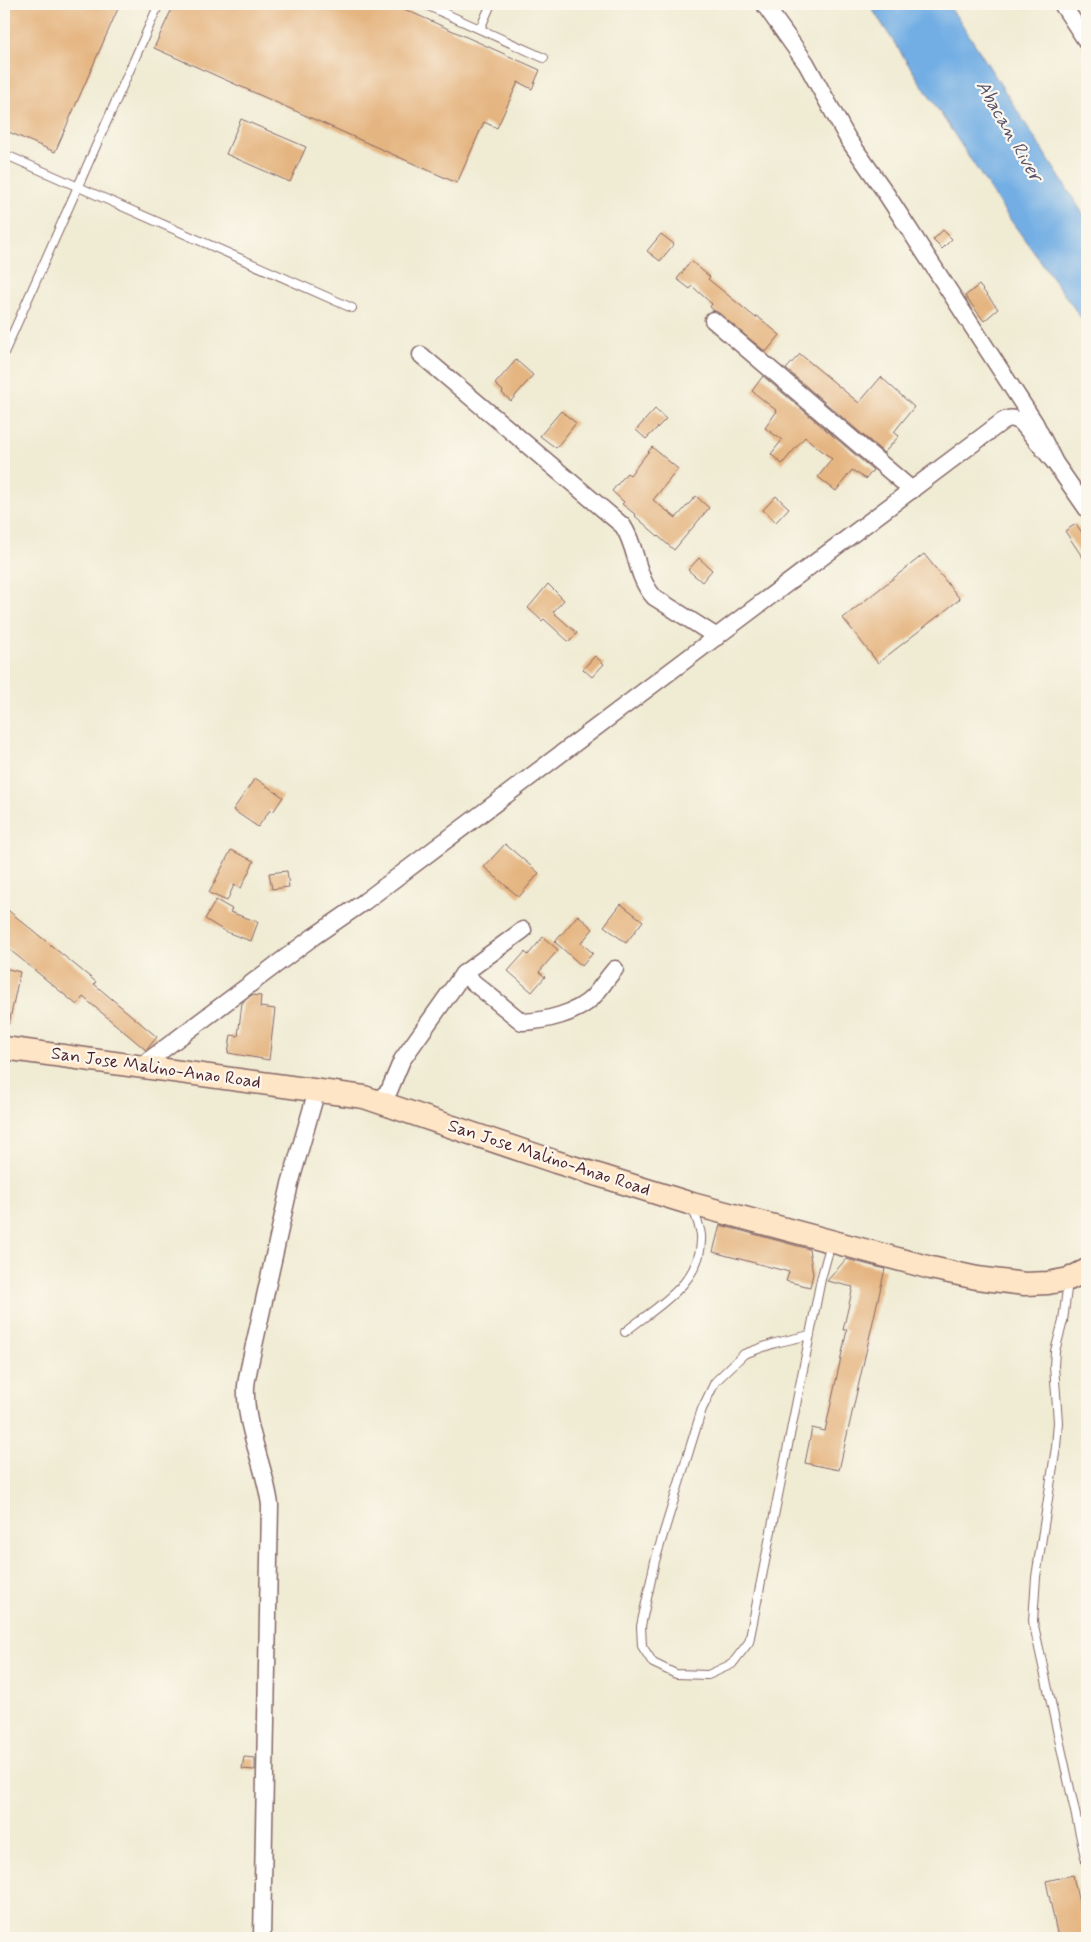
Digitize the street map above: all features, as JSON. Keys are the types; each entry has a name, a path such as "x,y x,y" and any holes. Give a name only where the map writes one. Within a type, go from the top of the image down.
{"main road":[{"name":"San Jose Malino-Anao Road","path":"4,1048 364,1097 374,1102 556,1162 692,1204 931,1268 1003,1282 1025,1284 1048,1283 1078,1274"}],"street":[{"path":"764,4 806,63 848,139 883,189 952,298 1035,423 1055,463"},
{"path":"1068,8 1087,42"},
{"path":"713,320 912,490"},
{"path":"421,355 614,517 629,535 646,589 654,597 716,637"},
{"path":"141,1066 313,937 364,902 1008,418 1021,422 1055,463 1087,508"},
{"path":"374,1102 389,1091 402,1060 464,974 523,930"},
{"path":"464,974 522,1022 534,1021 570,1011 583,1005 592,998 615,968"},
{"path":"262,1938 270,1505 268,1486 252,1430 246,1386 290,1184 317,1090"}],"lane":[{"path":"4,353 159,4"},
{"path":"424,4 544,58"},
{"path":"480,29 491,4"},
{"path":"4,154 352,308"},
{"path":"625,1332 681,1287 692,1275 699,1258 701,1234 692,1204"},
{"path":"810,1335 774,1343 744,1354 715,1382 702,1409 655,1561 641,1626 642,1646 653,1664 676,1674 708,1675 732,1664 749,1642 810,1335 821,1279 831,1241"},
{"path":"1078,1274 1062,1321 1055,1351 1054,1366 1058,1422 1056,1447 1036,1577 1033,1621 1087,1866"}],"water":[{"name":"Abacan River","path":"869,4 947,4 960,21 1087,220 1087,326 1007,215"}],"building":[{"path":"4,4 120,4 55,152 4,130"},
{"path":"174,4 393,4 540,70 532,89 518,82 497,128 484,122 457,183 154,48"},
{"path":"241,119 306,147 290,182 226,154"},
{"path":"943,230 952,239 942,249 933,240"},
{"path":"661,234 674,244 660,261 647,251"},
{"path":"691,261 710,277 708,279 780,335 766,352 710,307 712,304 692,286 690,289 677,279"},
{"path":"979,285 998,309 984,321 965,296"},
{"path":"800,354 859,403 881,377 914,407 894,432 899,436 884,453 786,369"},
{"path":"516,360 533,375 511,401 495,384"},
{"path":"763,376 873,470 866,479 852,470 836,491 818,477 832,459 805,437 782,464 771,454 782,440 765,428 777,411 752,391"},
{"path":"655,409 666,419 646,439 636,430"},
{"path":"561,411 576,423 556,448 540,436"},
{"path":"652,447 678,469 653,500 676,518 696,496 709,508 674,550 622,504 624,502 612,491 627,473 630,475"},
{"path":"776,496 789,508 776,522 763,510"},
{"path":"1076,524 1087,540 1087,564 1065,531"},
{"path":"924,554 960,599 878,663 843,618"},
{"path":"699,558 712,570 702,582 688,570"},
{"path":"548,584 564,600 553,612 577,633 569,642 544,619 542,621 528,608"},
{"path":"595,656 604,664 592,677 583,669"},
{"path":"255,778 283,797 273,812 270,810 258,827 233,810"},
{"path":"505,844 539,873 519,897 484,867"},
{"path":"231,850 254,861 241,888 234,885 227,901 209,893"},
{"path":"287,871 289,887 272,889 269,873"},
{"path":"216,900 232,909 230,912 258,922 251,941 226,932 205,919"},
{"path":"621,904 643,921 626,943 604,926"},
{"path":"4,907 96,982 94,984 157,1037 146,1050 83,997 77,1005 4,945"},
{"path":"578,915 593,929 581,943 593,953 582,966 555,942"},
{"path":"543,937 558,950 539,972 545,977 532,992 508,971 525,952 528,955"},
{"path":"4,968 20,972 9,1024 4,1023"},
{"path":"252,995 261,996 260,1007 275,1009 269,1060 228,1053 231,1035 238,1036 242,1003"},
{"path":"720,1225 809,1249 813,1274 810,1287 786,1281 789,1272 713,1252"},
{"path":"846,1259 885,1269 839,1470 805,1463 812,1428 825,1431 847,1330 843,1330 853,1287 827,1281"},
{"path":"244,1757 255,1758 255,1770 242,1769"},
{"path":"1073,1875 1086,1938 1058,1938 1046,1881"}]}
